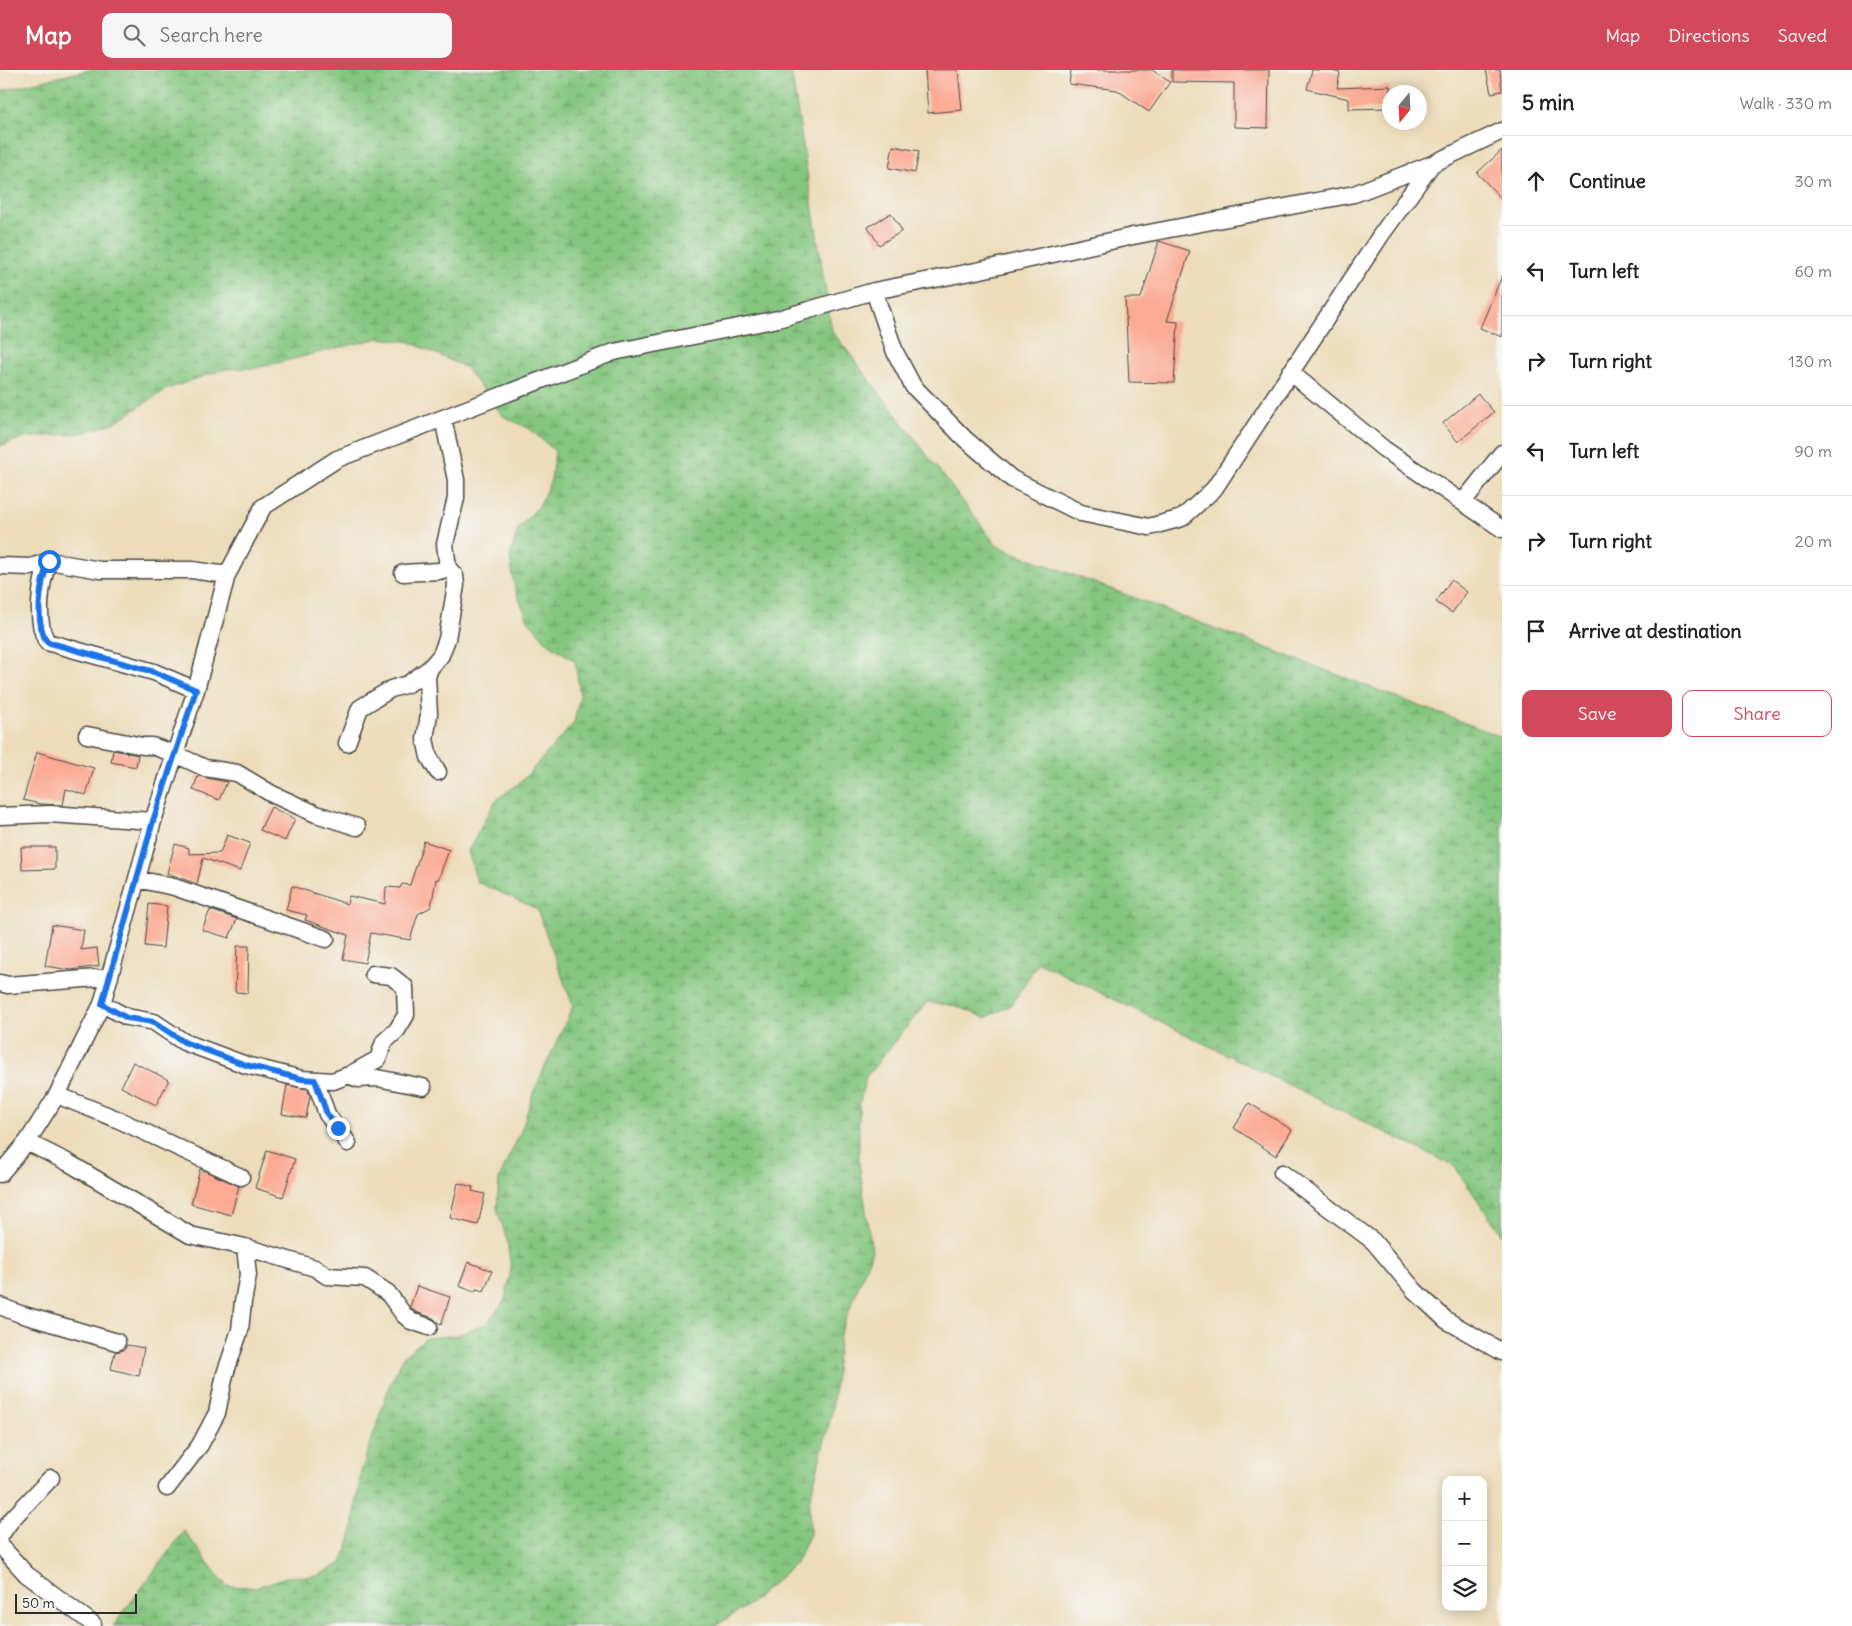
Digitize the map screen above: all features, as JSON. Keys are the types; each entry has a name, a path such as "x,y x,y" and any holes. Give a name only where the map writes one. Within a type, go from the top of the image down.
{"street":[{"path":"0,1174 28,1142 57,1095 102,1004 153,821 196,690 227,574 263,507 337,459 614,352 778,318 874,291 981,270 1133,236 1354,194 1432,164 1502,131"},
{"path":"874,291 896,352 913,386 965,439 1012,479 1081,513 1149,527 1182,518 1214,489 1290,372 1432,164"},
{"path":"1290,372 1384,449 1502,529"},
{"path":"347,743 360,708 391,689 408,684 430,668 441,655 447,639 456,585 455,576 448,568 445,544 456,498 456,480 443,418"},
{"path":"1463,502 1502,453"},
{"path":"0,566 31,567 49,561 100,570 192,570 227,574"},
{"path":"49,561 44,572 39,617 43,635 47,642 154,672 196,690"},
{"path":"404,573 440,571 448,568"},
{"path":"430,668 427,677 429,714 425,739 429,757 438,772"},
{"path":"87,735 143,746 152,746 205,768 237,773 272,794 316,814 357,827"},
{"path":"0,816 58,815 153,821"},
{"path":"137,879 174,888 326,939"},
{"path":"102,1004 127,1018 154,1022 184,1042 246,1065 302,1079 333,1081 350,1075 378,1059 384,1042 397,1030 406,1014 405,987 391,976 373,974"},
{"path":"0,983 8,984 110,976"},
{"path":"350,1075 358,1079 377,1078 423,1087"},
{"path":"315,1080 327,1114 348,1143"},
{"path":"57,1095 119,1120 241,1177"},
{"path":"28,1142 69,1163 190,1235 245,1247 315,1268 327,1276 365,1278 388,1293 404,1315 411,1321 429,1327"},
{"path":"1282,1173 1372,1241 1415,1291 1446,1320 1502,1352"},
{"path":"167,1488 200,1445 217,1413 225,1374 240,1330 248,1275 245,1247"},
{"path":"0,1306 20,1314 117,1342"},
{"path":"0,1536 12,1519 51,1478"},
{"path":"0,1545 26,1574 93,1624"}],"green space":[{"path":"88,70 791,70 832,331 997,546 1502,737 1502,1235 1454,1166 1038,962 1012,1005 985,1018 957,1006 927,1002 866,1077 859,1105 859,1164 872,1252 840,1334 832,1412 809,1502 810,1534 796,1563 750,1604 715,1626 113,1626 184,1531 226,1586 257,1587 286,1577 317,1576 342,1563 352,1534 361,1472 390,1384 404,1356 426,1338 458,1335 486,1324 505,1300 511,1270 507,1240 497,1209 499,1179 523,1126 533,1093 573,1006 537,909 477,882 468,851 496,800 522,781 574,723 580,695 575,661 548,643 528,620 515,589 510,557 518,529 539,506 551,480 555,451 530,429 503,416 465,367 410,342 379,338 256,368 224,369 167,389 114,423 82,433 23,438 0,446 0,91"}],"building":[{"path":"925,70 958,70 962,110 928,113"},
{"path":"1071,70 1152,70 1170,82 1149,112 1117,90 1069,84"},
{"path":"1172,70 1269,70 1268,128 1234,127 1234,83 1172,82"},
{"path":"1312,70 1327,70 1340,73 1337,88 1382,86 1382,108 1349,109 1349,99 1307,89"},
{"path":"1486,70 1500,70 1502,91 1491,93"},
{"path":"893,146 919,151 915,173 889,168"},
{"path":"1502,150 1502,199 1477,173"},
{"path":"891,213 902,231 879,245 868,227"},
{"path":"1159,241 1190,251 1167,321 1178,322 1174,383 1129,382 1125,298 1141,298"},
{"path":"1502,276 1502,337 1480,328"},
{"path":"1478,394 1494,412 1458,442 1443,423"},
{"path":"1451,580 1467,592 1452,613 1436,602"},
{"path":"113,750 138,755 136,767 111,762"},
{"path":"37,752 94,768 86,795 66,789 63,805 40,804 23,800"},
{"path":"198,776 227,782 219,800 193,790"},
{"path":"271,807 295,819 285,841 260,830"},
{"path":"227,835 250,843 240,871 203,858 197,884 167,873 175,844 189,848 189,854 220,853"},
{"path":"424,841 449,850 438,880 436,879 431,907 418,914 410,940 371,933 365,963 343,959 348,935 305,920 307,915 286,910 292,886 347,904 349,896 385,904 386,887 400,888 402,884 410,885"},
{"path":"21,847 55,847 55,869 22,870"},
{"path":"149,904 167,906 163,948 145,946"},
{"path":"210,910 237,919 229,938 202,930"},
{"path":"52,925 84,930 81,950 97,948 99,966 71,970 45,966"},
{"path":"237,946 249,946 248,993 235,992"},
{"path":"133,1062 169,1080 156,1105 121,1087"},
{"path":"287,1085 308,1089 310,1096 306,1118 282,1114"},
{"path":"1249,1103 1292,1130 1276,1156 1234,1128"},
{"path":"267,1150 295,1159 283,1197 255,1188"},
{"path":"200,1169 239,1186 231,1215 191,1204"},
{"path":"458,1183 473,1187 472,1191 485,1194 478,1225 450,1218"},
{"path":"468,1262 492,1271 484,1291 476,1289 475,1292 459,1286"},
{"path":"417,1286 450,1297 441,1325 433,1318 416,1312 410,1307"},
{"path":"127,1345 144,1348 139,1376 111,1369 115,1352 124,1350"}],"route":[{"path":"49,561 44,572 39,617 43,635 47,642 154,672 196,690 153,821 102,1004 127,1018 154,1022 184,1042 246,1065 302,1079 315,1080 327,1114 338,1128"}]}
